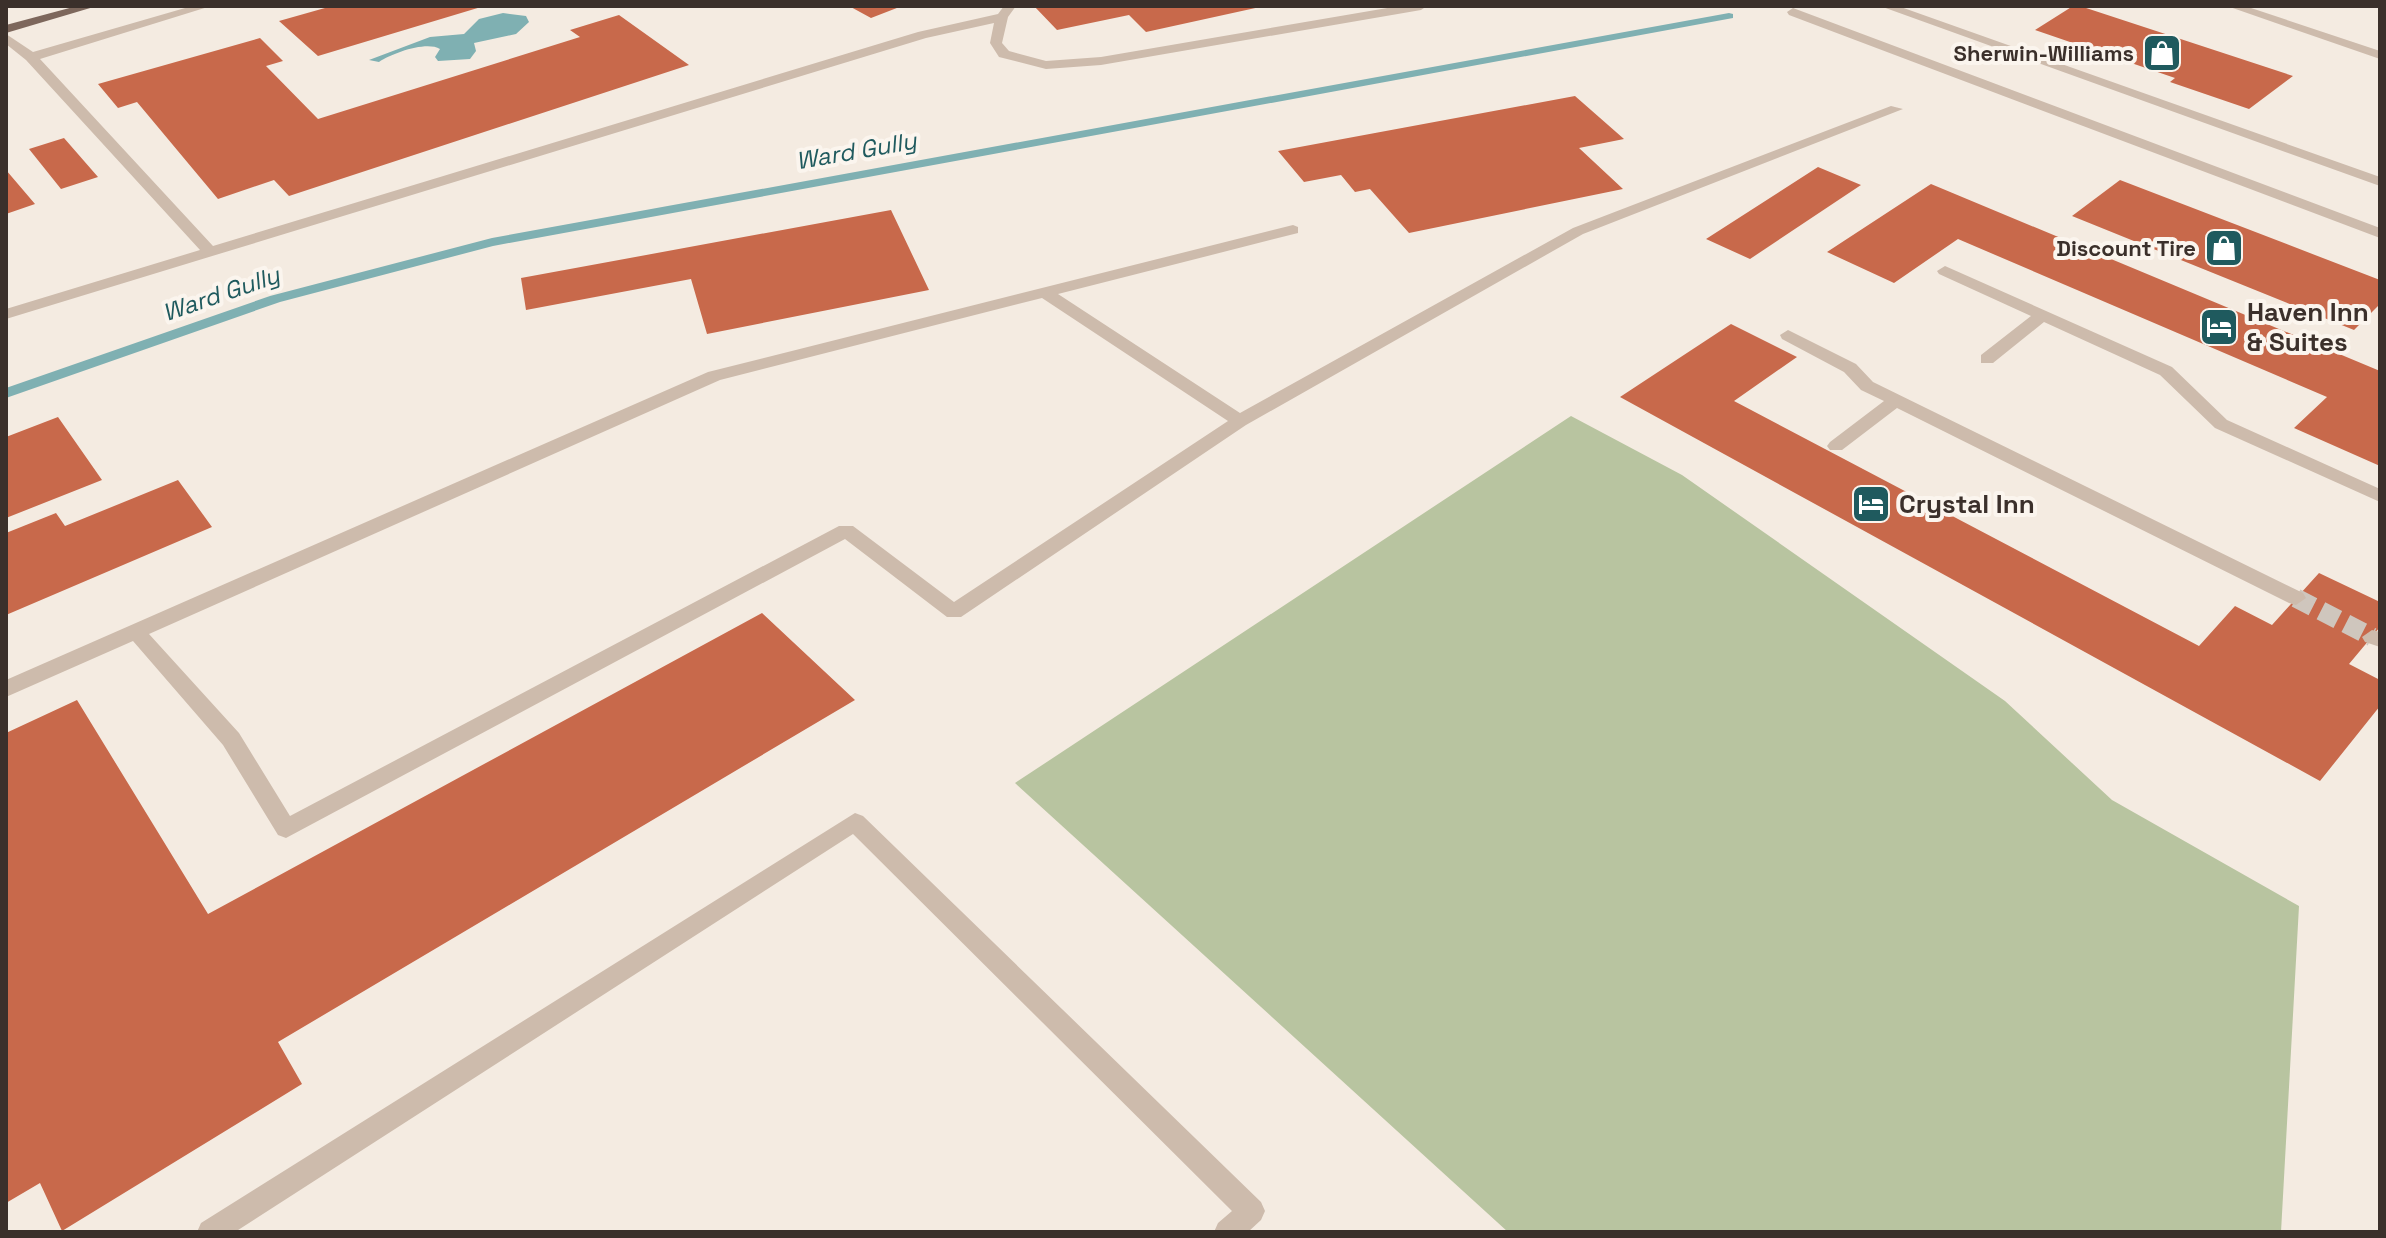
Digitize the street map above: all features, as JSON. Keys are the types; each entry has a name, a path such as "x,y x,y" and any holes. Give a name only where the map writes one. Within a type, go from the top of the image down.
{"main road":[{"path":"35,6 48,18"},
{"path":"6,29 91,6"}],"lane":[{"path":"31,57 205,6"},
{"path":"1006,12 996,43 1004,54 1046,65 1101,61 1421,6"},
{"path":"1886,6 2380,182"},
{"path":"2233,6 2380,55"},
{"path":"6,314 1006,12"},
{"path":"1793,12 2380,233"},
{"path":"6,38 31,57 210,252"},
{"path":"135,631 231,739 286,829 846,530 954,612 1240,421 1578,231 1896,109"},
{"path":"6,689 714,376 1293,230"},
{"path":"1945,271 2166,371 2221,424 2380,496"},
{"path":"1044,292 1240,421"},
{"path":"1987,359 2042,315"},
{"path":"1788,335 1850,368 1867,386 2296,598"},
{"path":"1836,446 1896,400"},
{"path":"211,1232 855,822 1251,1211 1228,1232"}],"green space":[{"path":"1571,416 1682,475 2005,701 2112,800 2299,906 2281,1232 1508,1232 1015,783"}],"water":[{"path":"503,13 526,16 529,22 516,34 474,43 476,51 470,59 438,61 435,57 440,49 427,46 401,52 379,62 369,60 430,37 464,34 479,19"}],"building":[{"path":"332,6 481,7 318,56 279,21"},
{"path":"849,6 902,6 871,18"},
{"path":"1034,6 1260,7 1146,32 1129,15 1057,30"},
{"name":"Sherwin-Williams","path":"2073,6 2293,76 2249,109 2170,82 2175,78 2035,30"},
{"path":"619,15 689,65 289,196 274,180 218,199 137,102 118,108 98,84 260,38 283,61 266,66 318,119 580,37 570,30"},
{"path":"1575,96 1624,139 1579,148 1623,189 1409,233 1370,189 1355,192 1341,175 1304,182 1278,151"},
{"path":"64,138 98,177 61,189 29,149"},
{"path":"1818,167 1861,185 1750,259 1706,239"},
{"path":"6,170 35,204 6,214"},
{"name":"Discount Tire","path":"2120,180 2380,280 2380,304 2354,330 2072,216"},
{"name":"Haven Inn & Suites","path":"1931,184 2380,371 2380,466 2294,428 2327,397 1958,239 1894,283 1827,252"},
{"path":"891,210 929,290 707,334 691,279 526,310 521,278"},
{"name":"Crystal Inn","path":"1731,324 1797,357 1734,401 2199,646 2235,606 2272,625 2319,573 2380,602 2380,627 2349,664 2380,680 2380,706 2320,781 1620,397"},
{"path":"58,417 102,480 6,518 6,437"},
{"path":"178,480 212,527 6,615 6,533 56,513 65,526"},
{"path":"762,613 855,700 278,1042 302,1084 62,1231 40,1183 6,1203 6,733 77,700 208,914"}],"waterway":[{"name":"Ward Gully","path":"6,393 275,299 492,242 1729,16"}],"tunnel":[{"path":"2296,598 2372,637"}],"place":[{"name":"Sherwin-Williams","path":"2162,53"},
{"name":"Discount Tire","path":"2224,248"},
{"name":"Haven Inn & Suites","path":"2219,327"},
{"name":"Crystal Inn","path":"1871,504"}]}
